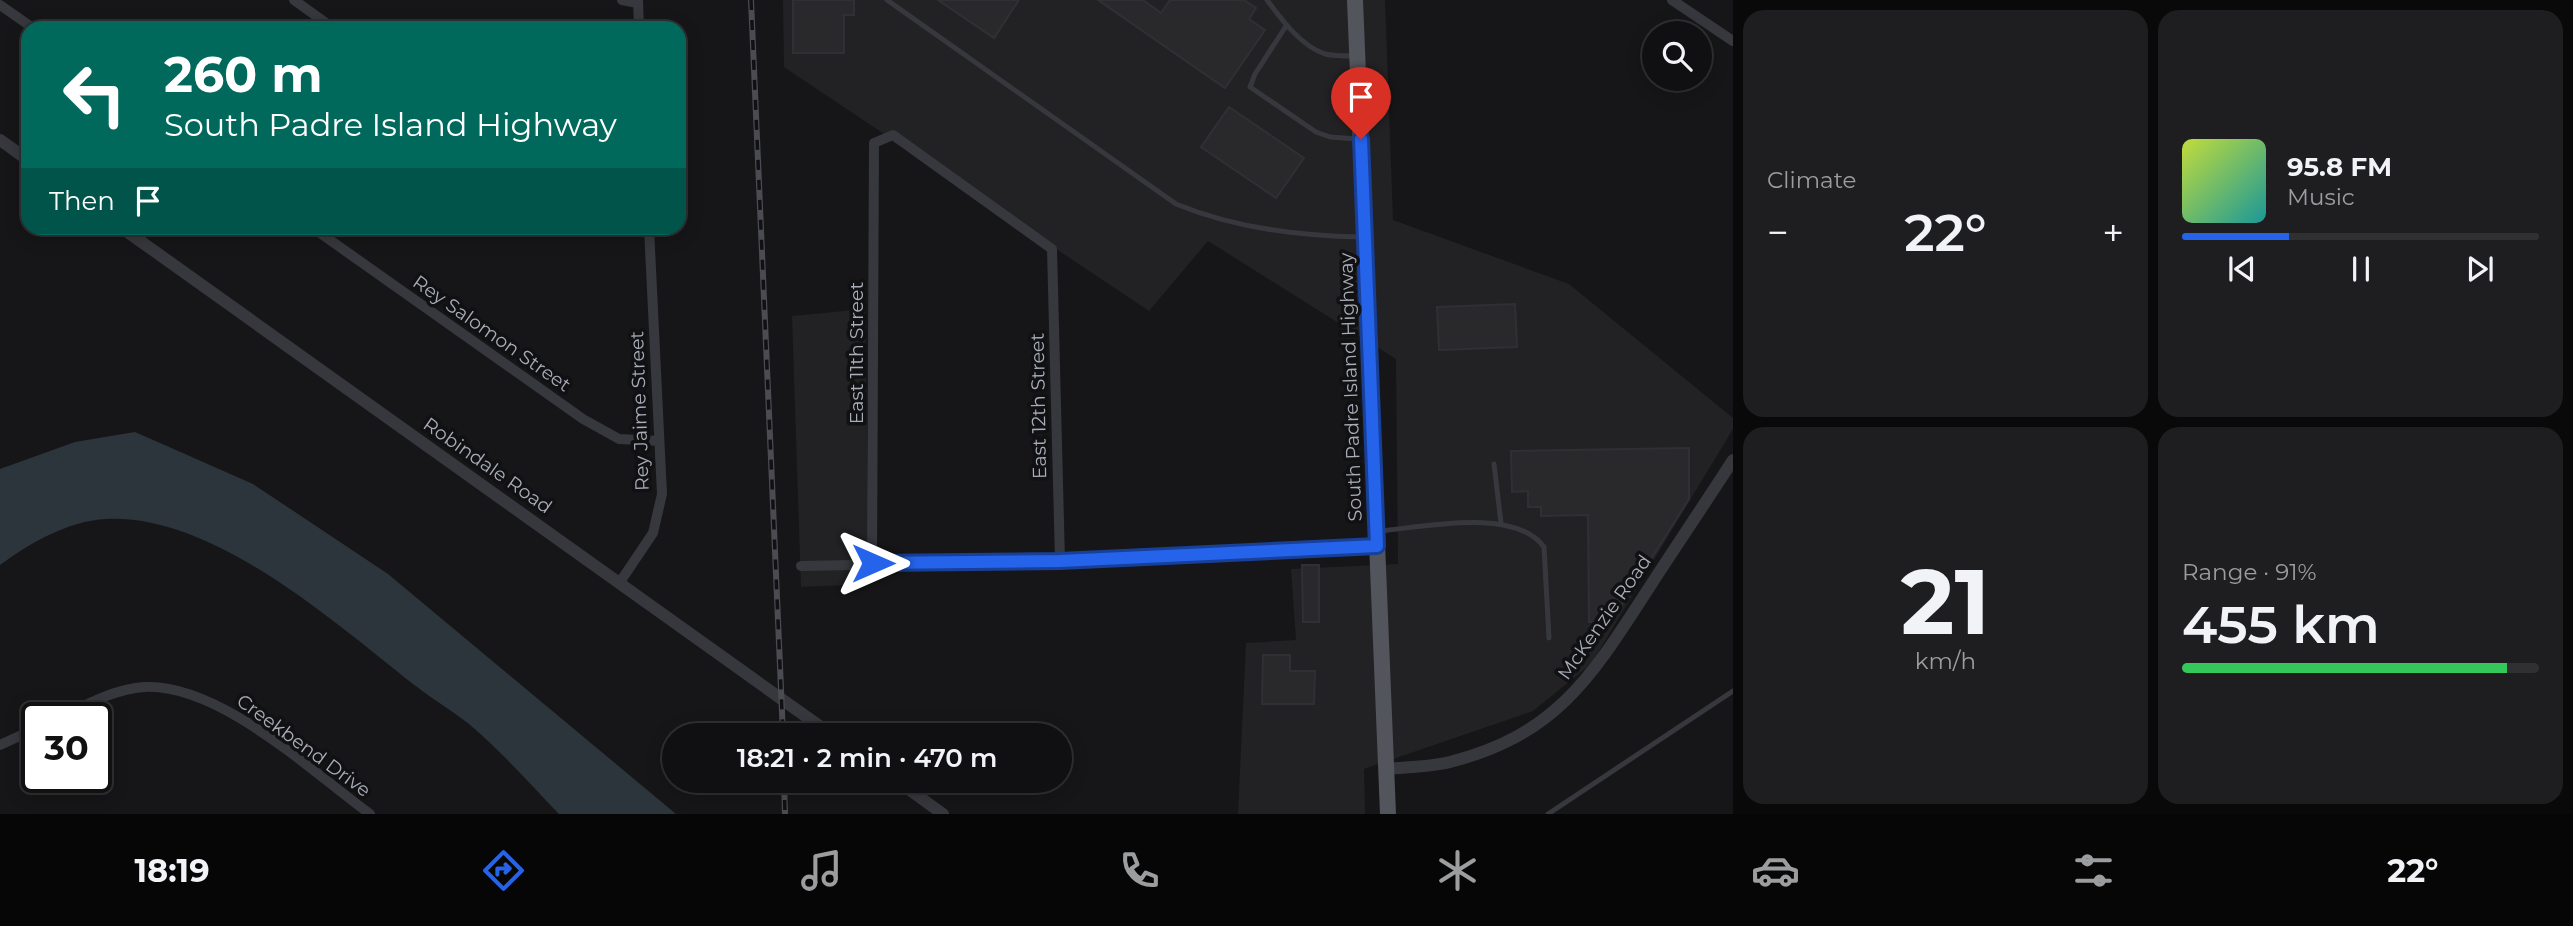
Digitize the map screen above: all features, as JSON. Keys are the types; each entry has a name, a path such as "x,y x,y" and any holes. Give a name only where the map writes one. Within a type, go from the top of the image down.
{"main road":[{"name":"South Padre Island Highway","path":"1355,0 1388,814"}],"street":[{"path":"294,0 323,21"},
{"path":"622,0 638,1 639,21"},
{"path":"1672,0 1733,41"},
{"path":"0,5 23,21"},
{"name":"East 11th Street","path":"873,563 874,143 892,135 1052,249"},
{"path":"0,140 21,155"},
{"name":"Robindale Road","path":"132,235 815,723"},
{"name":"Rey Salomon Street","path":"323,235 583,419 619,439 659,441"},
{"name":"Rey Jaime Street","path":"620,582 653,533 662,494 649,235"},
{"name":"East 12th Street","path":"1052,249 1060,561"},
{"name":"McKenzie Road","path":"1387,769 1447,762 1477,753 1530,729 1565,704 1613,643 1733,460"},
{"path":"801,566 1060,561 1377,539"},
{"name":"Creekbend Drive","path":"91,702 103,696 144,687 175,689 228,709 370,814"},
{"path":"0,745 21,735"},
{"path":"913,793 943,814"}],"lane":[{"path":"887,0 1176,204 1206,217 1250,226 1320,237 1365,237"},
{"path":"1267,0 1286,26 1326,54 1357,57"},
{"path":"1286,26 1255,74 1250,87 1316,132 1330,137 1361,139"},
{"path":"1494,464 1501,523"},
{"path":"1377,539 1501,523 1521,528 1538,539 1544,547 1549,638"},
{"path":"1548,814 1733,691"}],"shaded area":[{"path":"783,0 1385,0 1393,220 1569,284 1733,418 1733,429 1591,664 1533,711 1364,769 1365,814 1238,814 1246,643 1296,640 1291,569 1398,564 1396,359 1208,241 1149,311 784,67"},
{"path":"865,309 869,584 801,587 792,316"},
{"path":"135,432 253,484 388,574 676,814 559,814 504,756 469,724 413,684 347,631 270,576 229,552 188,534 146,522 106,519 92,521 50,534 0,565 0,469 75,442"}],"building":[{"path":"793,0 854,0 854,15 844,15 844,53 793,53"},
{"path":"938,0 1019,0 994,38"},
{"path":"1098,0 1143,0 1161,13 1170,0 1244,0 1256,8 1249,19 1265,30 1225,88"},
{"path":"1229,107 1304,158 1276,198 1201,147"},
{"path":"1515,304 1517,347 1439,350 1437,307"},
{"path":"1689,448 1689,499 1611,622 1589,622 1588,515 1541,516 1541,507 1528,507 1528,491 1512,492 1511,451"},
{"path":"1302,565 1319,565 1319,622 1303,622"},
{"path":"1263,655 1290,655 1290,671 1315,671 1314,704 1262,704"}],"railway":[{"path":"751,0 782,723"},
{"path":"784,793 785,814"}],"route":[{"path":"873,563 1060,561 1377,546 1361,139"}]}
